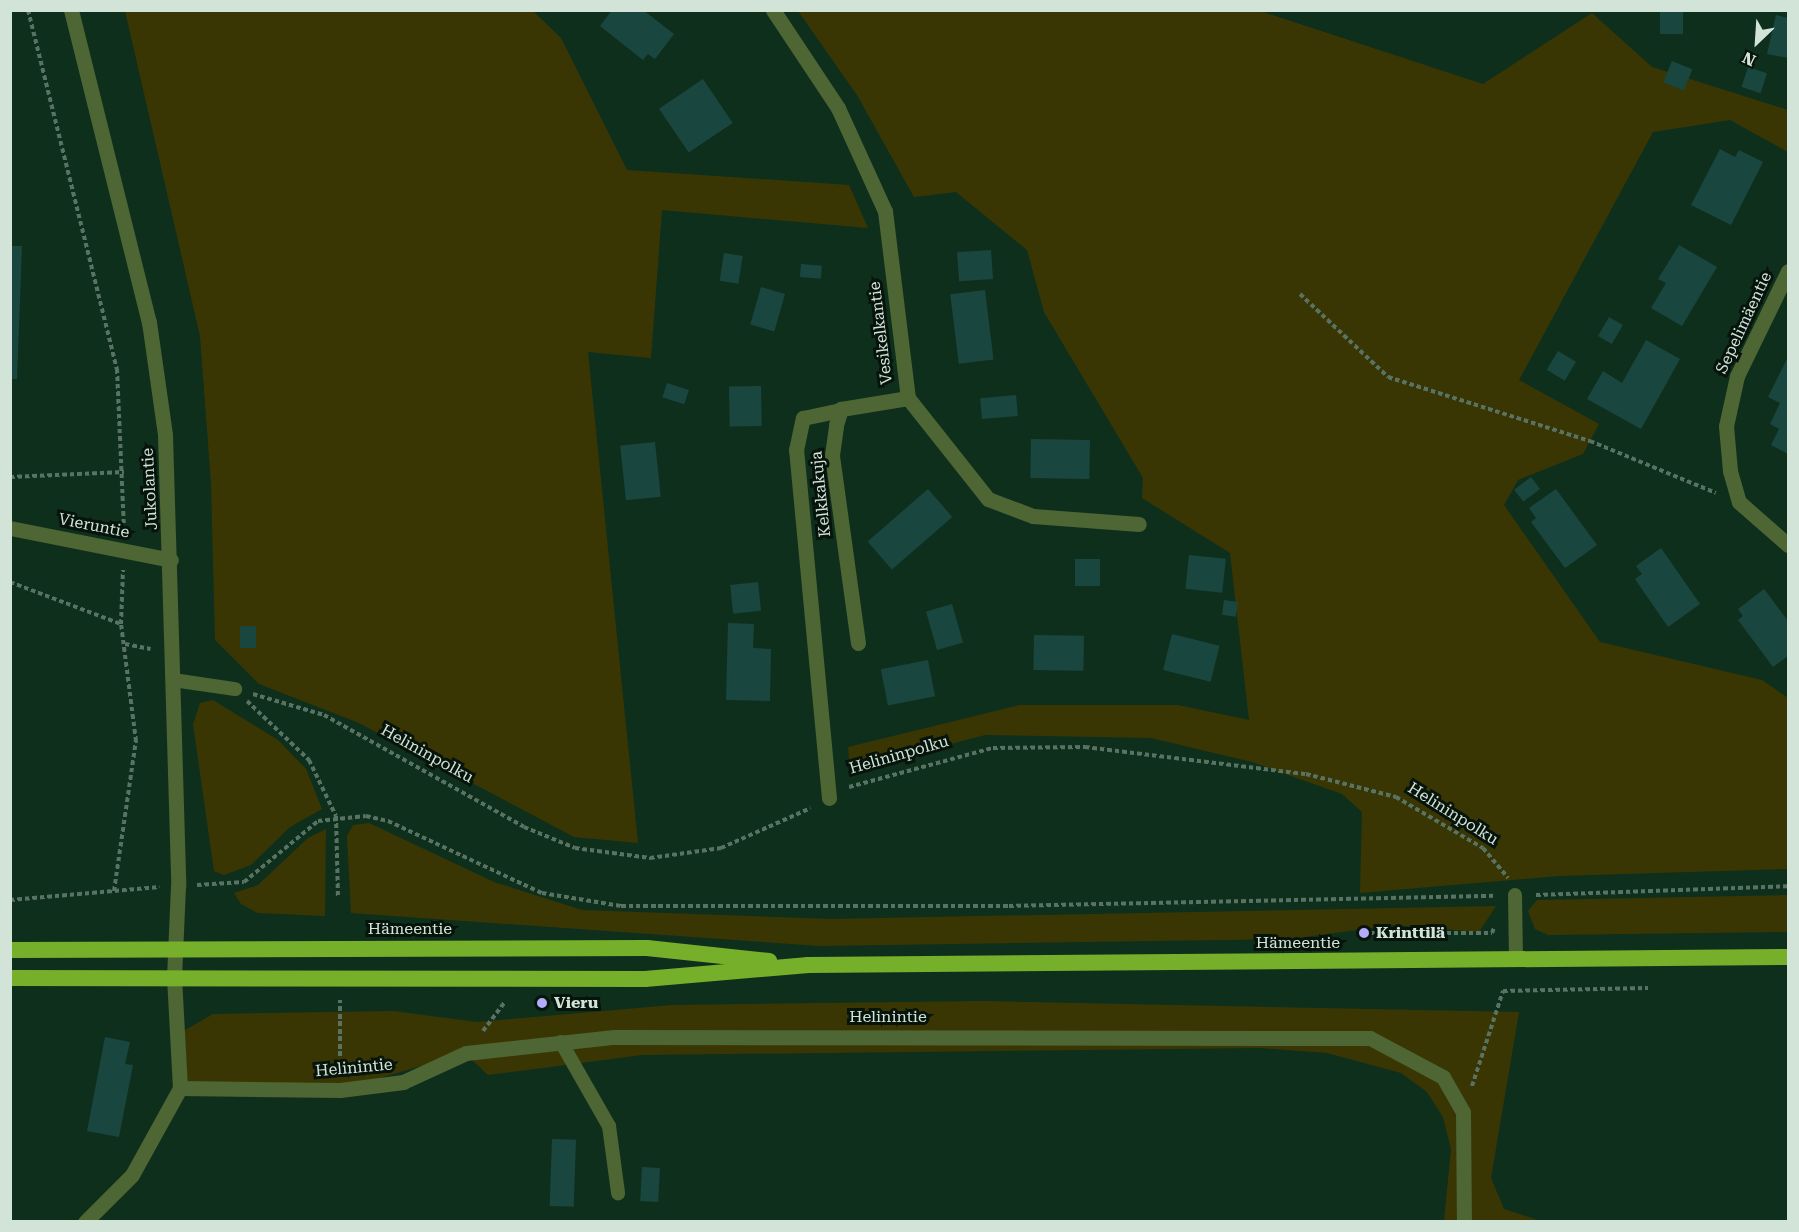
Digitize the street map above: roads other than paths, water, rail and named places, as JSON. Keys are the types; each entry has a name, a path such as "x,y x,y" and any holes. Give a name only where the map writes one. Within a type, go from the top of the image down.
{"highway":[{"name":"Hämeentie","path":"10,950 175,946 647,948 808,965"},
{"name":"Hämeentie","path":"10,978 174,976 645,979 808,965 1788,957"}],"street":[{"name":"Jukolantie","path":"71,10 149,322 165,435 171,560 178,886 174,976 180,1088"},
{"name":"Vesikelkantie","path":"773,10 838,108 885,211 908,398 988,499 1033,516 1139,524"},
{"name":"Sepelimäentie","path":"1788,271 1730,402 1730,471 1739,502 1788,545"},
{"path":"829,798 796,450 803,418 908,398"},
{"name":"Kelkkakuja","path":"840,410 832,455 858,643"},
{"name":"Vieruntie","path":"10,528 171,560"},
{"name":"Helinintie","path":"180,1088 339,1090 403,1082 466,1053 614,1037 1008,1034 1370,1038 1443,1077 1463,1113 1469,1221"},
{"path":"85,1221 139,1165 180,1088"}],"lane":[{"path":"173,680 235,689"},
{"path":"1515,895 1516,959"},
{"path":"561,1042 609,1126 618,1193"}],"place":[{"name":"Krinttilä","path":"1364,933"},
{"name":"Vieru","path":"542,1003"}]}
